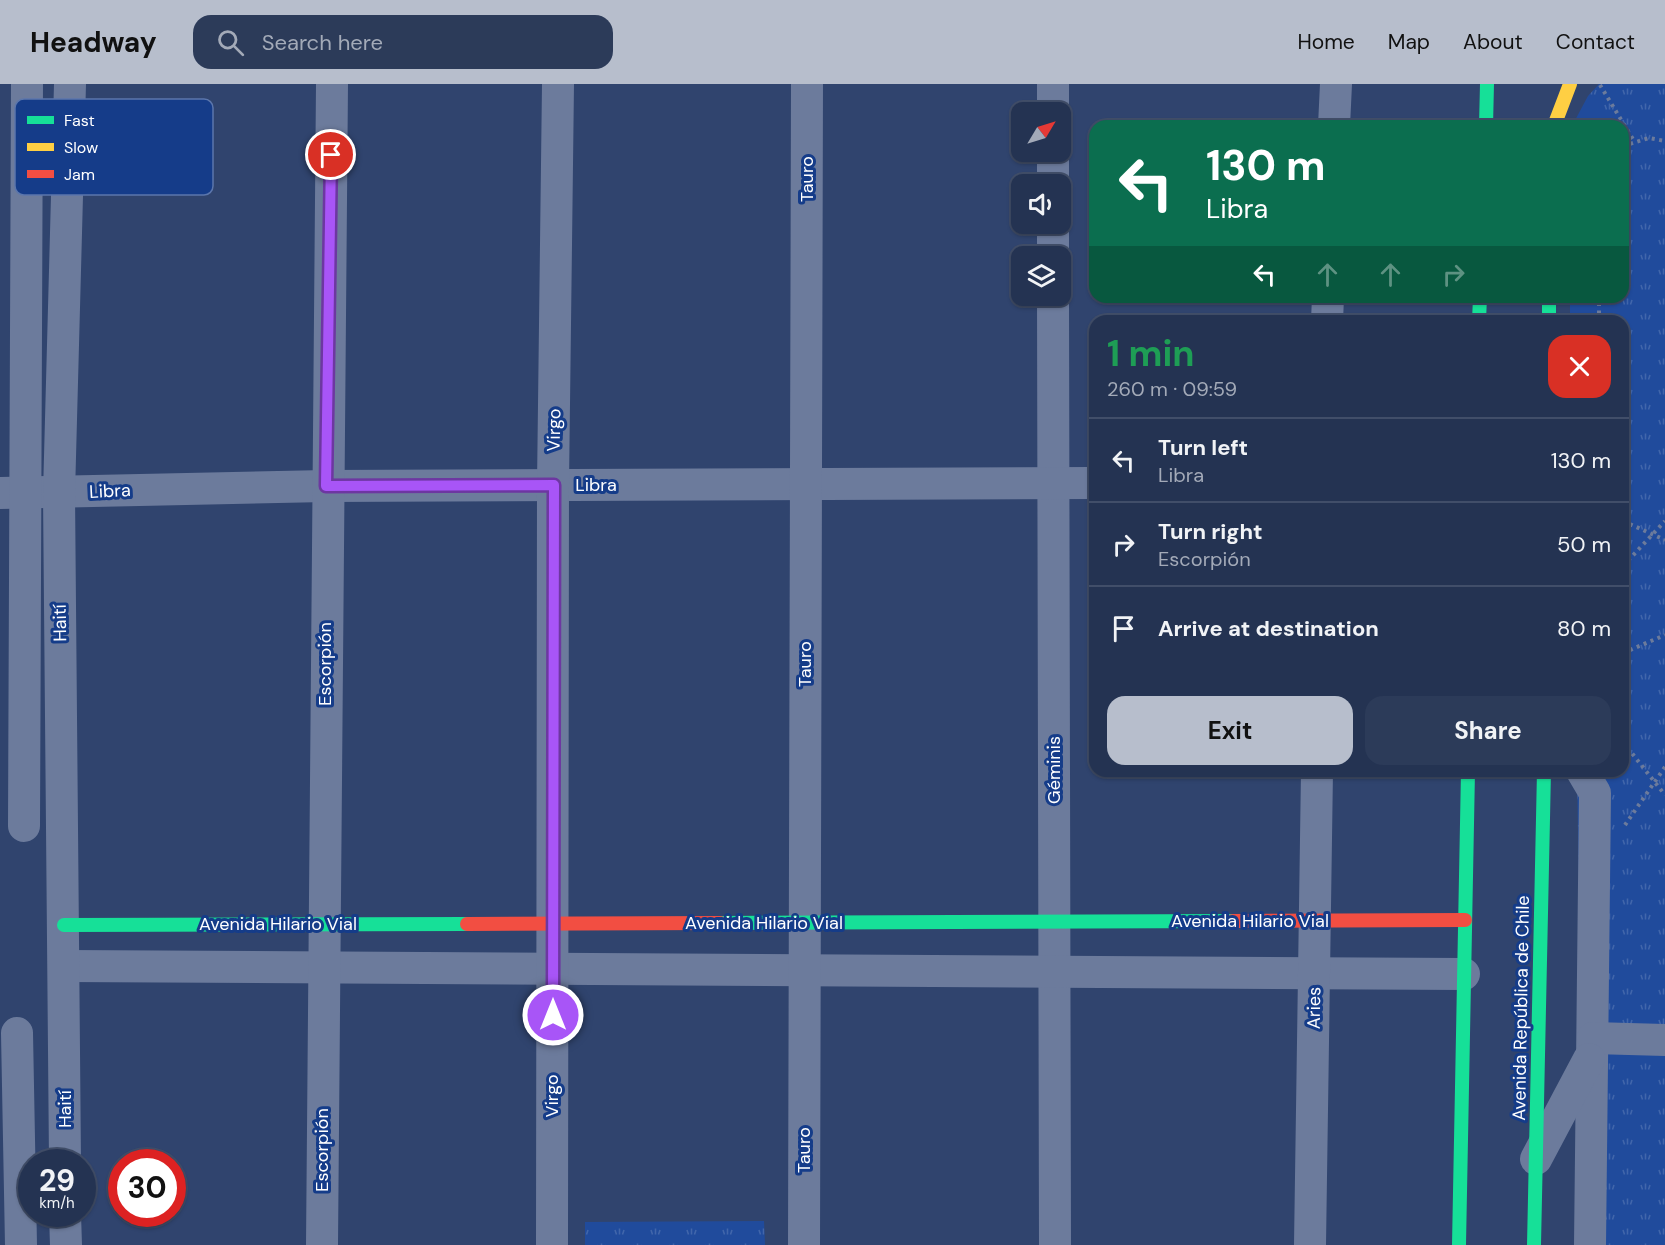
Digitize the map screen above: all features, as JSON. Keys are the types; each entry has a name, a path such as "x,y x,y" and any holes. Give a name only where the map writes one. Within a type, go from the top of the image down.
{"street":[{"name":"Haití","path":"26,99 27,84"},
{"name":"Haití","path":"70,84 70,99"},
{"name":"Escorpión","path":"322,1245 326,486 332,84"},
{"name":"Virgo","path":"552,1245 554,485 558,84"},
{"name":"Tauro","path":"804,1245 807,84"},
{"path":"1053,84 1053,102"},
{"path":"1334,120 1336,84"},
{"path":"1486,120 1487,84"},
{"path":"1555,120 1570,84"},
{"path":"1551,94 1552,120"},
{"name":"Haití","path":"12,826 13,494 23,195"},
{"name":"Haití","path":"65,1149 59,494 67,195"},
{"name":"Géminis","path":"1053,306 1055,1245"},
{"name":"Libra","path":"13,494 326,486 1089,483"},
{"name":"Aries","path":"1310,1245 1317,777"},
{"path":"1459,1245 1468,777"},
{"name":"Avenida República de Chile","path":"1534,1245 1544,777"},
{"path":"1586,777 1595,793 1590,1245"},
{"path":"12,826 63,826"},
{"name":"Avenida Hilario Vial","path":"64,925 1465,920"},
{"path":"64,966 1464,974"},
{"path":"49,1237 8,1033 64,1029"},
{"path":"1592,1046 1665,1040"},
{"path":"1536,1158 1592,1046"}],"path":[{"path":"1600,84 1621,120"},
{"path":"1629,133 1634,141"},
{"path":"1629,143 1648,138 1665,141"},
{"path":"1629,560 1665,521"},
{"path":"1629,523 1665,540"},
{"path":"1629,650 1665,635"},
{"path":"1629,750 1665,795"},
{"path":"1621,830 1665,767"}],"green space":[{"path":"1599,84 1665,84 1665,1245 1585,1245 1577,777 1629,777 1629,315 1570,315 1570,303 1629,303 1629,120 1575,120 1588,96"},
{"path":"764,1221 765,1245 585,1245 585,1222"}],"traffic: fast":[{"path":"1486,120 1487,84"},
{"path":"1479,315 1480,303"},
{"path":"1549,303 1549,315"},
{"path":"1459,1245 1468,777"},
{"path":"1534,1245 1544,777"},
{"path":"720,923 1233,921"},
{"path":"64,925 467,924"}],"traffic: slow":[{"path":"1556,120 1570,84"}],"traffic: jam":[{"path":"1233,921 1465,920"},
{"path":"467,924 720,923"}],"route":[{"path":"331,155 326,486 554,485 553,1015"}]}
